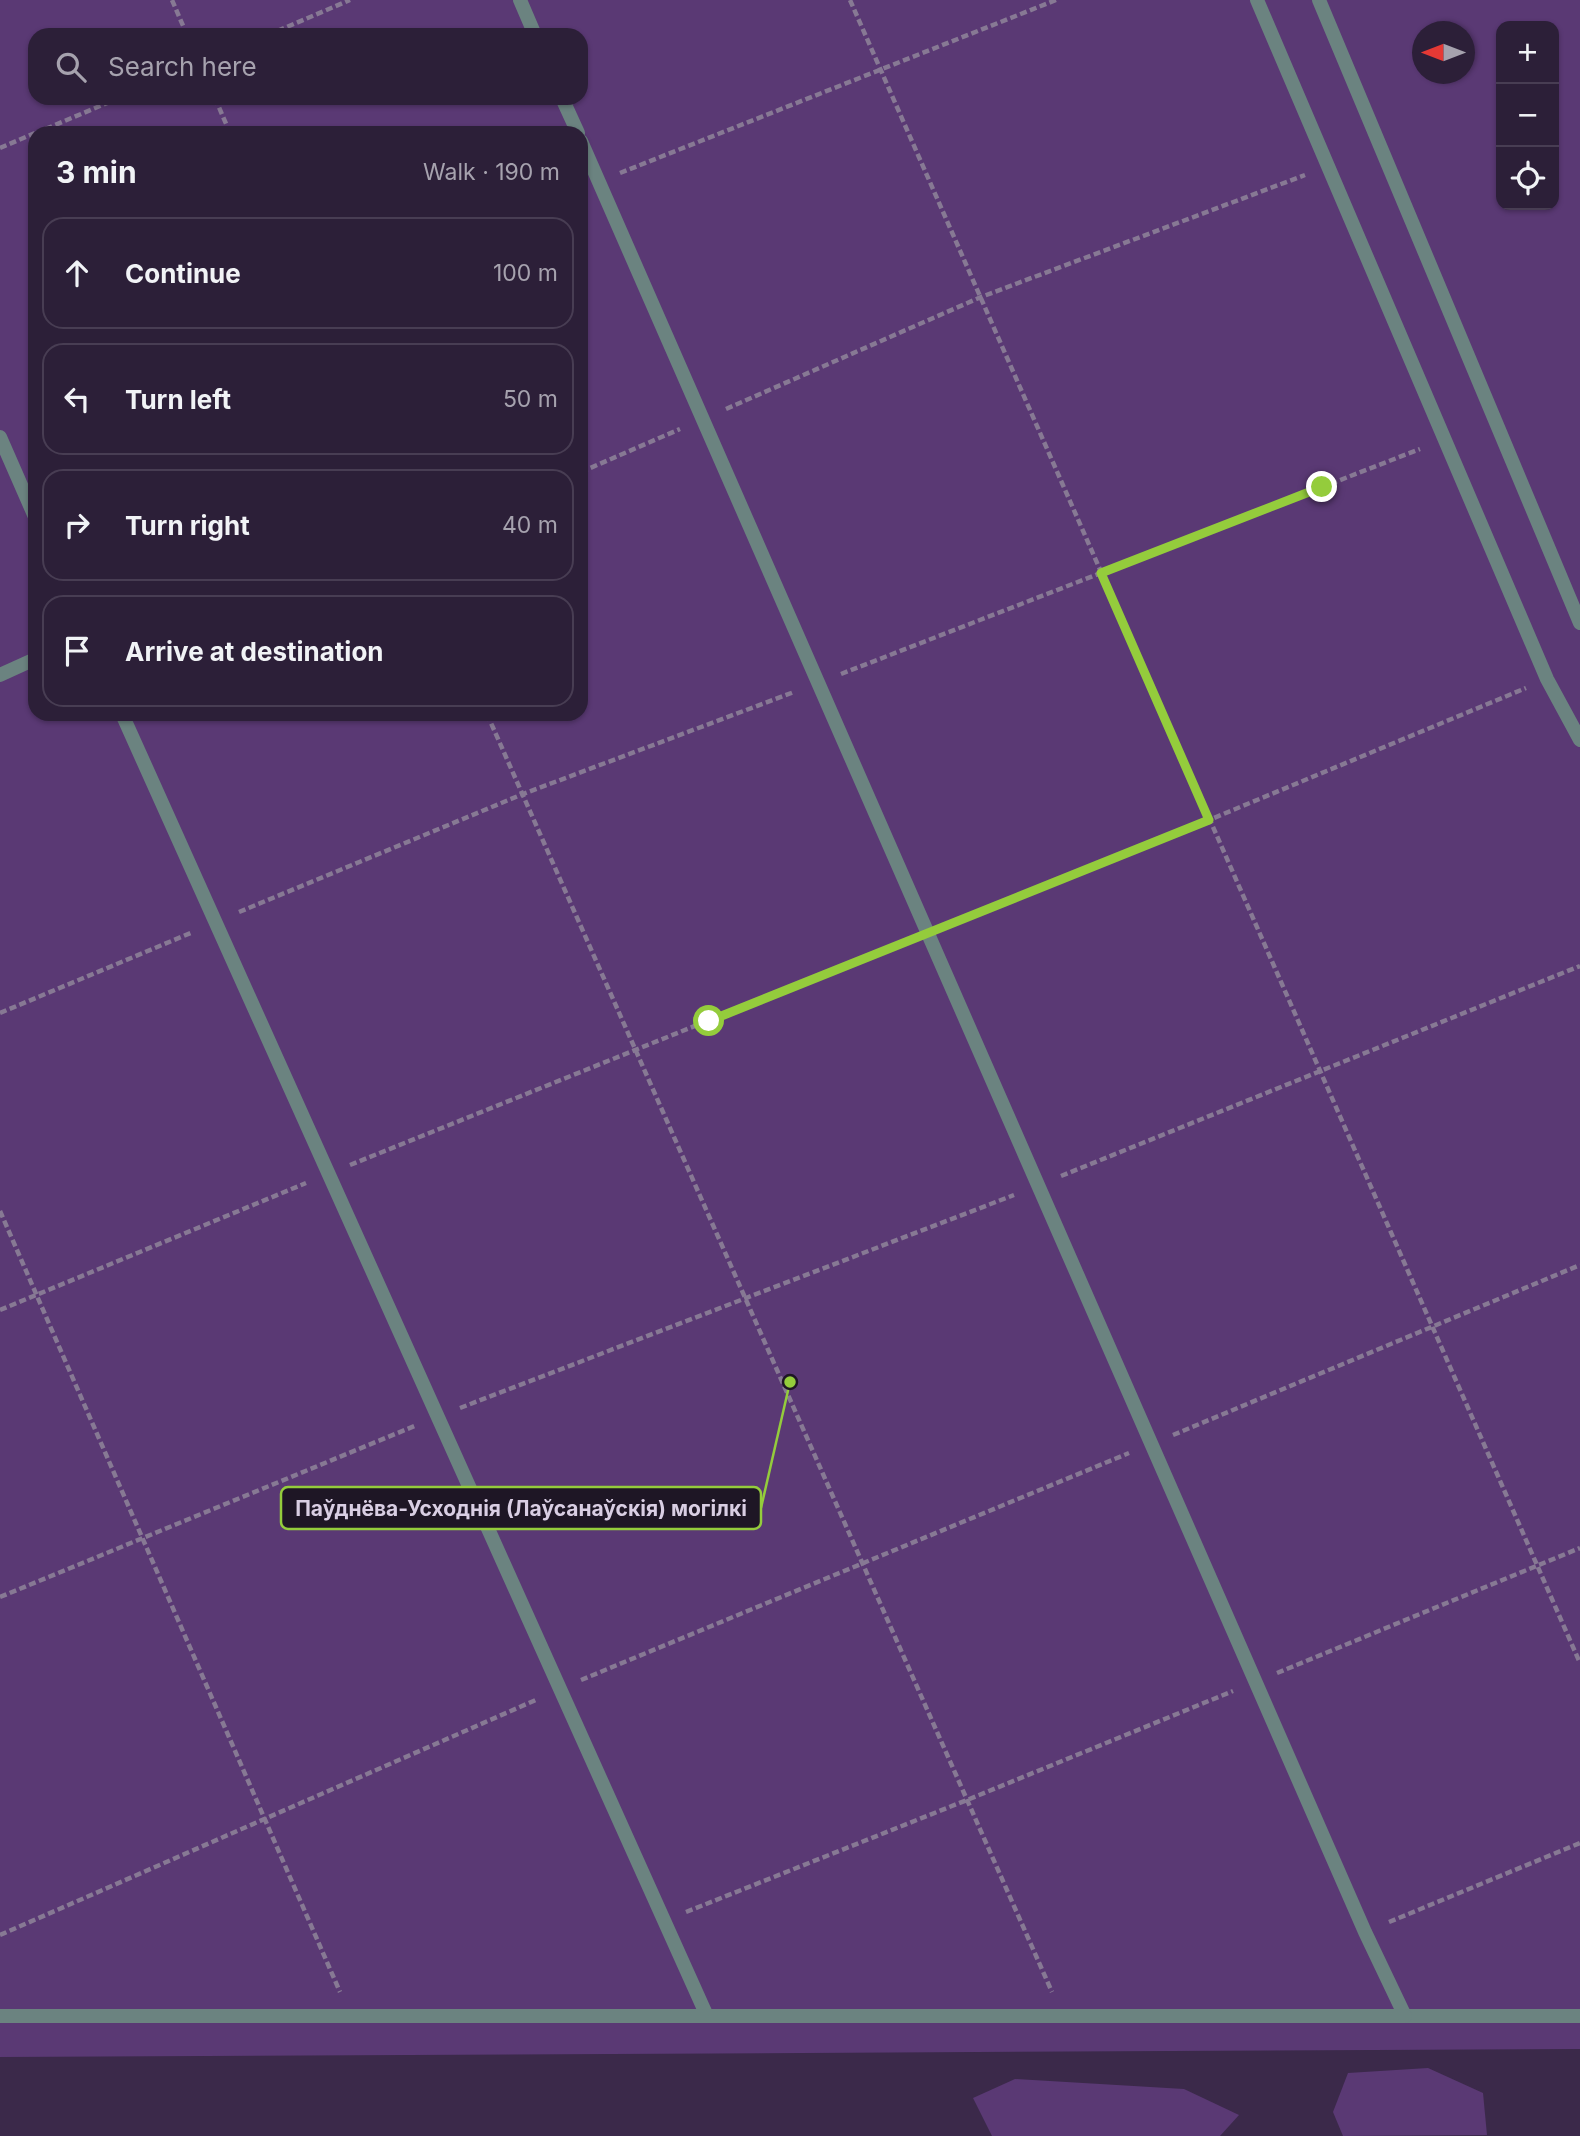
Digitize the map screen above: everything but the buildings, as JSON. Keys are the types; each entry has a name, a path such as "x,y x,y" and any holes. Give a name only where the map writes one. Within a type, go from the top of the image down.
{"lane":[{"path":"520,0 532,28"},
{"path":"1257,0 1547,679 1580,740"},
{"path":"1319,0 1580,623"},
{"path":"565,105 575,126"},
{"path":"588,157 1365,1932 1405,2015"},
{"path":"0,437 28,501"},
{"path":"0,675 28,662"},
{"path":"125,721 707,2015"},
{"path":"0,2015 1580,2016"}],"path":[{"path":"172,0 184,28"},
{"path":"284,28 350,0"},
{"path":"850,0 1580,1663"},
{"path":"599,181 1056,0"},
{"path":"53,126 102,105"},
{"path":"218,105 227,126"},
{"path":"0,148 28,136"},
{"path":"588,469 981,298 1328,166"},
{"path":"0,1013 523,794 1445,439"},
{"path":"0,1310 328,1173 1209,820 1547,679"},
{"path":"490,721 1062,2015"},
{"path":"0,1597 438,1417 1039,1185 1580,966"},
{"path":"0,1211 350,2015"},
{"path":"0,1935 560,1689 1580,1265"},
{"path":"664,1920 967,1800 1580,1548"},
{"path":"1365,1932 1580,1843"}],"shaded area":[{"path":"0,0 1580,0 1580,2049 0,2057"},
{"path":"1428,2068 1483,2093 1487,2135 1343,2136 1333,2112 1348,2073"},
{"path":"1015,2079 1184,2089 1239,2115 1220,2136 992,2136 973,2098"}],"place":[{"name":"Паўднёва-Усходнія (Лаўсанаўскія) могілкі","path":"790,1382"}],"route":[{"path":"709,1021 1209,820 1101,573 1322,487"}]}
